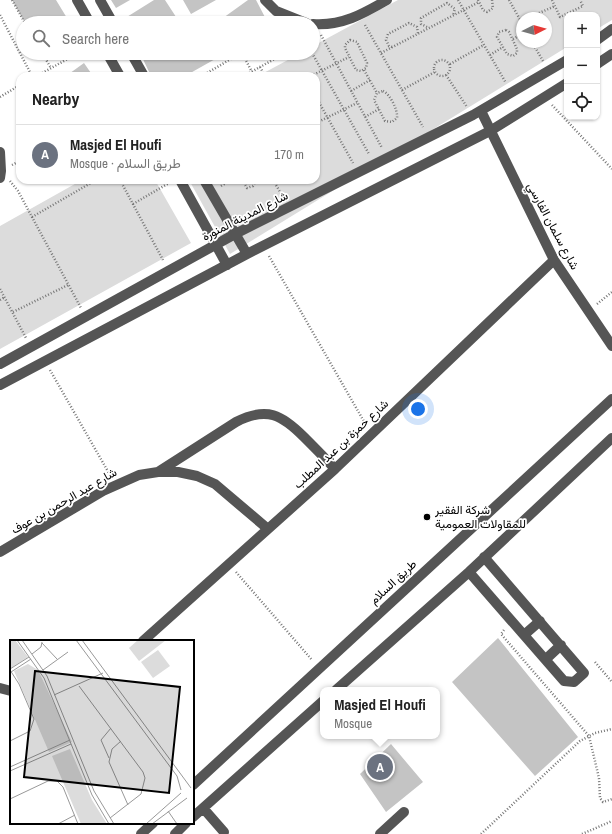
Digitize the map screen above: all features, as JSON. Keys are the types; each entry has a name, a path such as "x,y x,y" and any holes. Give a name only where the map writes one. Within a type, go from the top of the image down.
{"street":[{"path":"77,0 86,16"},
{"path":"100,0 110,16"},
{"path":"265,0 276,11 289,16"},
{"path":"320,24 338,23 360,16 387,0"},
{"path":"600,38 612,29"},
{"path":"600,62 612,54"},
{"path":"111,60 118,72"},
{"path":"135,60 142,72"},
{"name":"شارع المدينة المنورة","path":"0,364 235,234 477,113 512,94 564,62"},
{"path":"0,386 46,363 247,254 490,131 565,84"},
{"name":"شارع سلمان الفارسي","path":"477,113 490,131 554,260 587,312 612,346"},
{"path":"0,152 1,174"},
{"path":"182,184 227,265"},
{"path":"206,184 247,254"},
{"name":"شارع حمزة بن عبد المطلب","path":"144,640 335,469 554,260"},
{"name":"طريق السلام","path":"194,785 612,399"},
{"path":"158,472 236,422 249,415 262,413 276,415 288,421 335,469"},
{"path":"339,687 469,572 612,438"},
{"name":"شارع عبد الرحمن بن عوف","path":"0,552 116,484 139,475 158,472 184,474 215,484 268,529"},
{"path":"469,572 567,682 574,682 584,673 484,557"},
{"path":"524,635 540,621"},
{"path":"546,659 560,645"},
{"path":"0,688 10,691"},
{"path":"194,816 320,704"},
{"path":"203,808 224,832"},
{"path":"380,834 404,812"},
{"path":"141,834 152,824"},
{"path":"175,834 185,824"}],"path":[{"path":"12,0 21,16"},
{"path":"458,0 512,94"},
{"path":"381,53 464,10 478,1 483,10 490,12 494,6 492,0"},
{"path":"509,0 516,12"},
{"path":"552,0 560,17 583,6 580,0"},
{"path":"429,27 421,24 421,18 447,3 455,9 453,15"},
{"path":"542,12 555,6"},
{"path":"0,15 16,46"},
{"path":"360,16 429,137"},
{"path":"392,47 389,46 386,40 388,34 409,24 417,27 418,33"},
{"path":"506,30 518,51 515,55 509,56 503,47 497,37 499,32 506,30"},
{"path":"320,38 336,63 387,158"},
{"path":"350,40 357,42 367,63 364,70 356,70 349,57 345,45 350,40"},
{"path":"450,64 484,45"},
{"path":"490,55 503,47"},
{"path":"535,48 549,72"},
{"path":"318,72 349,57"},
{"path":"24,60 30,72"},
{"path":"46,60 51,68"},
{"path":"44,72 65,60"},
{"path":"209,72 229,60"},
{"path":"245,60 252,72 272,60"},
{"path":"316,60 375,164"},
{"path":"445,60 450,64 451,69 446,75 439,76 435,72 434,67 438,61 445,60"},
{"path":"260,67 263,72"},
{"path":"364,70 377,93"},
{"path":"402,90 435,72"},
{"path":"446,75 477,113"},
{"path":"351,91 370,80"},
{"path":"0,97 16,88"},
{"path":"377,93 386,93 396,111 397,118 392,122 386,121 374,100 377,93"},
{"path":"544,97 612,169"},
{"path":"320,121 357,103"},
{"path":"320,105 358,173"},
{"path":"365,117 379,109"},
{"path":"1,174 18,191 86,317"},
{"path":"32,217 89,184"},
{"path":"122,184 169,271"},
{"path":"133,204 168,184"},
{"path":"245,184 248,188 254,184"},
{"path":"276,184 288,208"},
{"path":"264,246 371,434"},
{"path":"13,312 68,285"},
{"path":"0,289 31,347"},
{"path":"587,312 612,292"},
{"path":"0,300 5,298"},
{"path":"46,363 116,484"},
{"path":"229,564 319,668"},
{"path":"513,622 501,634 589,736 599,778 600,798 603,802 612,799"},
{"path":"596,662 612,682"},
{"path":"481,834 580,741 589,736 612,729"},
{"path":"582,834 612,821"}],"shaded area":[{"path":"398,0 612,0 612,20 600,27 600,12 564,12 564,49 230,254 191,184 320,184 320,72 265,72 288,60 320,60 320,42"},
{"path":"75,184 157,184 191,243 0,349 0,226"}],"building":[{"path":"12,0 56,0 66,16 21,16"},
{"path":"111,0 130,0 116,8"},
{"path":"154,0 165,0 175,16 128,16"},
{"path":"183,0 216,0 191,14"},
{"path":"248,0 256,0 264,16 226,16"},
{"path":"143,60 214,60 192,72 149,72"},
{"path":"84,63 90,72 72,72"},
{"path":"498,638 578,737 535,776 452,682"},
{"path":"391,744 423,782 386,812 360,774"}],"place":[{"name":"شركة الفقير للمقاولات العمومية","path":"427,517"},
{"name":"Masjed El Houfi","path":"380,767"}]}
